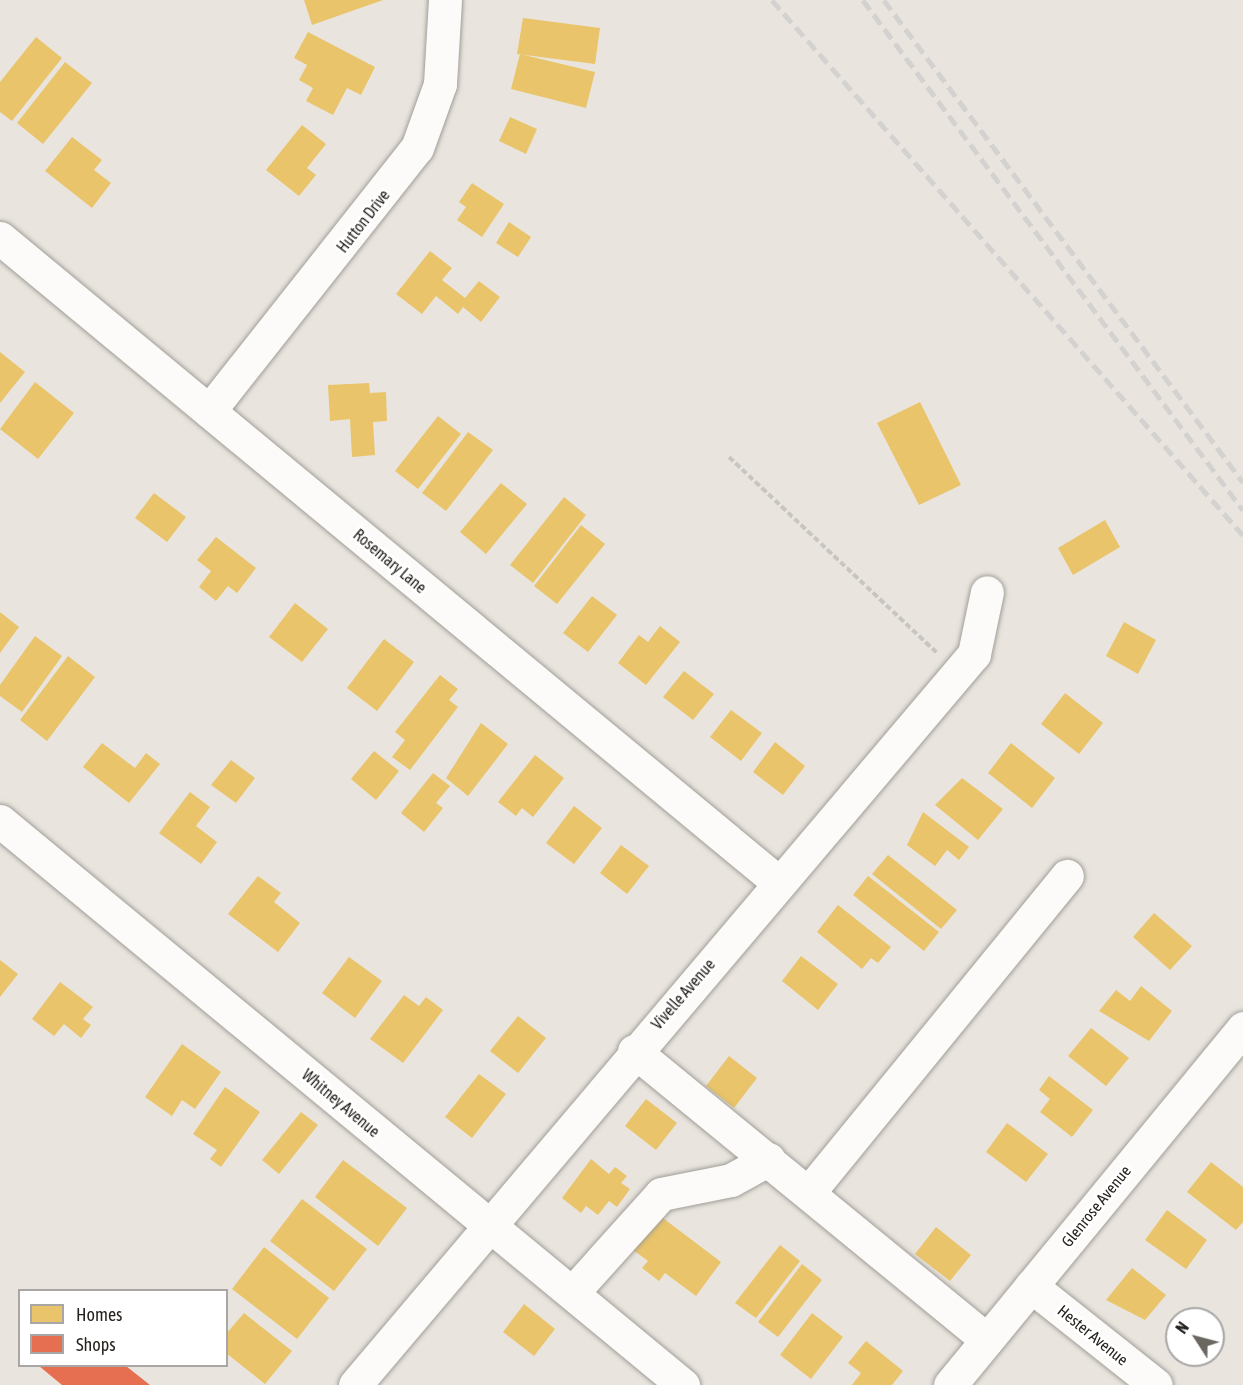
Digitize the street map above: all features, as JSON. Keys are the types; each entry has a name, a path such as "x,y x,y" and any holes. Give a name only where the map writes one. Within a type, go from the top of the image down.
{"street":[{"name":"Hutton Drive","path":"209,411 417,148 440,84 446,0"},
{"name":"Rosemary Lane","path":"0,238 779,884"},
{"name":"Vivelle Avenue","path":"356,1385 634,1051 974,654 987,592"},
{"name":"Whitney Avenue","path":"0,821 572,1293 662,1379"},
{"path":"810,1192 1067,876"},
{"name":"Glenrose Avenue","path":"950,1385 1243,1028"},
{"path":"634,1051 810,1192 987,1340"},
{"path":"572,1293 661,1194 731,1180 769,1159"},
{"name":"Hester Avenue","path":"1031,1286 1156,1385"}],"path":[{"path":"729,457 958,673"}],"building: Homes":[{"path":"304,0 383,0 312,25"},
{"path":"523,18 600,28 595,64 517,54"},
{"path":"308,32 375,67 361,95 347,88 333,115 306,101 313,88 299,80 307,65 294,58"},
{"path":"36,37 62,58 12,121 0,112 0,82"},
{"path":"520,54 595,72 586,108 511,89"},
{"path":"65,62 92,83 43,144 17,123"},
{"path":"510,117 537,129 526,154 499,141"},
{"path":"302,125 326,144 307,168 316,175 299,196 266,170"},
{"path":"72,137 102,160 94,170 111,183 92,208 45,171"},
{"path":"472,183 504,204 482,237 457,220 466,207 459,202"},
{"path":"509,222 531,237 518,257 496,243"},
{"path":"430,251 452,268 442,280 465,298 479,281 500,297 481,322 463,307 458,314 436,296 422,314 396,294"},
{"path":"0,352 25,372 0,403"},
{"path":"35,382 74,413 38,459 0,429"},
{"path":"369,383 370,393 386,392 387,421 373,422 375,455 352,457 350,419 330,421 328,385"},
{"path":"920,402 961,485 919,505 877,423"},
{"path":"438,416 461,434 418,489 395,471"},
{"path":"468,432 493,450 446,511 422,493"},
{"path":"501,483 527,504 486,554 460,532"},
{"path":"154,493 186,517 167,542 135,518"},
{"path":"564,497 586,515 533,583 510,565"},
{"path":"1105,520 1120,547 1073,575 1058,548"},
{"path":"581,525 605,544 557,604 534,586"},
{"path":"216,537 256,568 237,593 228,586 216,601 199,587 211,571 197,560"},
{"path":"592,596 617,615 588,652 563,633"},
{"path":"295,603 328,629 302,662 269,637"},
{"path":"0,612 19,627 0,653"},
{"path":"1124,622 1156,640 1138,674 1106,656"},
{"path":"660,626 680,642 646,685 618,663 639,635 648,642"},
{"path":"35,636 62,656 22,712 0,696 0,685"},
{"path":"384,639 414,662 377,711 347,688"},
{"path":"68,656 95,677 47,741 20,720"},
{"path":"684,671 714,694 693,720 663,697"},
{"path":"440,675 458,689 449,700 458,707 410,770 392,757 405,740 395,732"},
{"path":"1065,693 1103,723 1079,754 1041,724"},
{"path":"731,710 762,733 741,761 710,737"},
{"path":"481,723 508,744 468,796 446,778"},
{"path":"775,742 805,766 783,795 753,772"},
{"path":"102,743 135,768 146,753 160,764 129,803 83,767"},
{"path":"1011,743 1055,778 1032,808 988,773"},
{"path":"374,751 399,771 376,800 351,779"},
{"path":"535,755 564,778 533,817 522,808 516,816 498,802"},
{"path":"231,760 255,778 236,803 211,785"},
{"path":"433,773 450,786 436,803 443,808 424,832 401,813"},
{"path":"962,778 1003,809 978,840 935,805"},
{"path":"190,792 210,807 196,826 217,842 201,864 159,833"},
{"path":"574,806 602,828 574,864 546,843"},
{"path":"923,812 969,847 959,860 947,850 935,866 907,845"},
{"path":"621,845 649,866 627,894 600,873"},
{"path":"888,855 957,910 941,929 872,874"},
{"path":"258,876 281,893 274,902 300,923 278,952 228,914"},
{"path":"868,876 939,932 924,951 853,895"},
{"path":"838,905 891,947 878,963 871,958 862,969 817,932"},
{"path":"1154,913 1192,946 1170,970 1133,937"},
{"path":"801,956 838,984 818,1010 782,981"},
{"path":"349,957 382,981 355,1018 322,993"},
{"path":"0,960 18,974 0,997"},
{"path":"60,982 93,1007 83,1019 91,1025 81,1038 64,1024 54,1036 32,1019"},
{"path":"1141,986 1172,1011 1149,1041 1099,1011 1116,990 1130,1001"},
{"path":"404,995 419,1006 426,997 443,1010 403,1063 370,1039"},
{"path":"518,1016 546,1038 518,1073 490,1051"},
{"path":"1091,1028 1129,1058 1106,1086 1068,1056"},
{"path":"182,1044 221,1072 195,1109 182,1100 172,1116 145,1097"},
{"path":"729,1056 757,1078 734,1108 706,1086"},
{"path":"479,1074 506,1094 472,1138 445,1117"},
{"path":"1049,1076 1093,1110 1072,1137 1040,1112 1050,1099 1039,1090"},
{"path":"225,1087 260,1112 221,1167 210,1159 217,1150 193,1134"},
{"path":"646,1099 677,1123 656,1150 625,1126"},
{"path":"301,1112 318,1125 279,1174 262,1160"},
{"path":"1007,1123 1048,1154 1026,1182 986,1152"},
{"path":"591,1159 609,1174 615,1167 627,1176 621,1183 630,1189 617,1207 609,1201 598,1215 586,1206 581,1213 562,1198"},
{"path":"343,1160 407,1208 378,1246 315,1197"},
{"path":"1211,1162 1243,1187 1243,1222 1236,1230 1187,1192"},
{"path":"302,1199 367,1249 334,1291 270,1241"},
{"path":"651,1209 721,1262 696,1296 665,1273 659,1281 642,1268 648,1261 625,1244"},
{"path":"1167,1210 1207,1240 1186,1269 1145,1240"},
{"path":"936,1227 971,1255 950,1281 915,1254"},
{"path":"780,1245 800,1261 756,1318 735,1303"},
{"path":"264,1247 329,1298 297,1339 232,1289"},
{"path":"802,1264 822,1280 778,1337 758,1322"},
{"path":"1132,1268 1166,1295 1145,1320 1106,1300"},
{"path":"524,1304 555,1329 534,1356 503,1332"},
{"path":"244,1313 292,1351 265,1384 228,1355 228,1332"},
{"path":"812,1313 843,1337 811,1379 780,1355"},
{"path":"866,1341 903,1371 892,1385 852,1385 861,1373 848,1363"}],"building: Shops":[{"path":"40,1367 127,1367 150,1385 62,1385"}],"railway":[{"path":"772,0 1243,535"},
{"path":"863,0 1243,510"},
{"path":"884,0 1243,482"}]}
